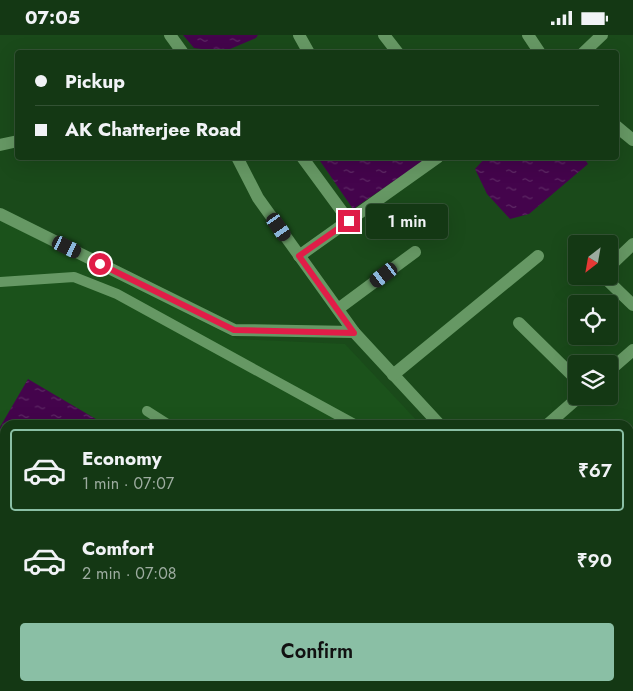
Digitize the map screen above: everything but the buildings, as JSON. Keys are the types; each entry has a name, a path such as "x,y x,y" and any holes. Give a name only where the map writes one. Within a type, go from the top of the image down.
{"street":[{"path":"170,35 181,50"},
{"path":"298,35 306,50"},
{"path":"384,35 396,50"},
{"path":"528,35 538,50"},
{"path":"586,50 602,35"},
{"path":"619,128 633,140"},
{"path":"0,145 15,142"},
{"path":"239,160 258,198 354,333 435,420"},
{"path":"304,160 349,221"},
{"path":"299,256 434,160"},
{"path":"0,214 234,330 354,333"},
{"path":"618,258 633,244"},
{"path":"338,309 415,252"},
{"path":"393,375 538,256"},
{"path":"612,285 633,305"},
{"path":"518,323 568,371"},
{"path":"618,363 633,350"},
{"path":"553,420 570,405"}],"lane":[{"path":"0,282 74,277 117,294 347,420"},
{"path":"147,411 161,420"}],"shaded area":[{"path":"0,220 237,339 345,344 416,420 0,420"}],"water":[{"path":"183,35 258,35 256,38 228,50 194,48"},
{"path":"319,160 425,160 353,209"},
{"path":"483,160 585,160 588,164 529,214 510,219 487,194 475,169"},
{"path":"28,379 98,420 4,420"}],"route":[{"path":"100,264 234,330 354,333 299,256 349,221"}]}
